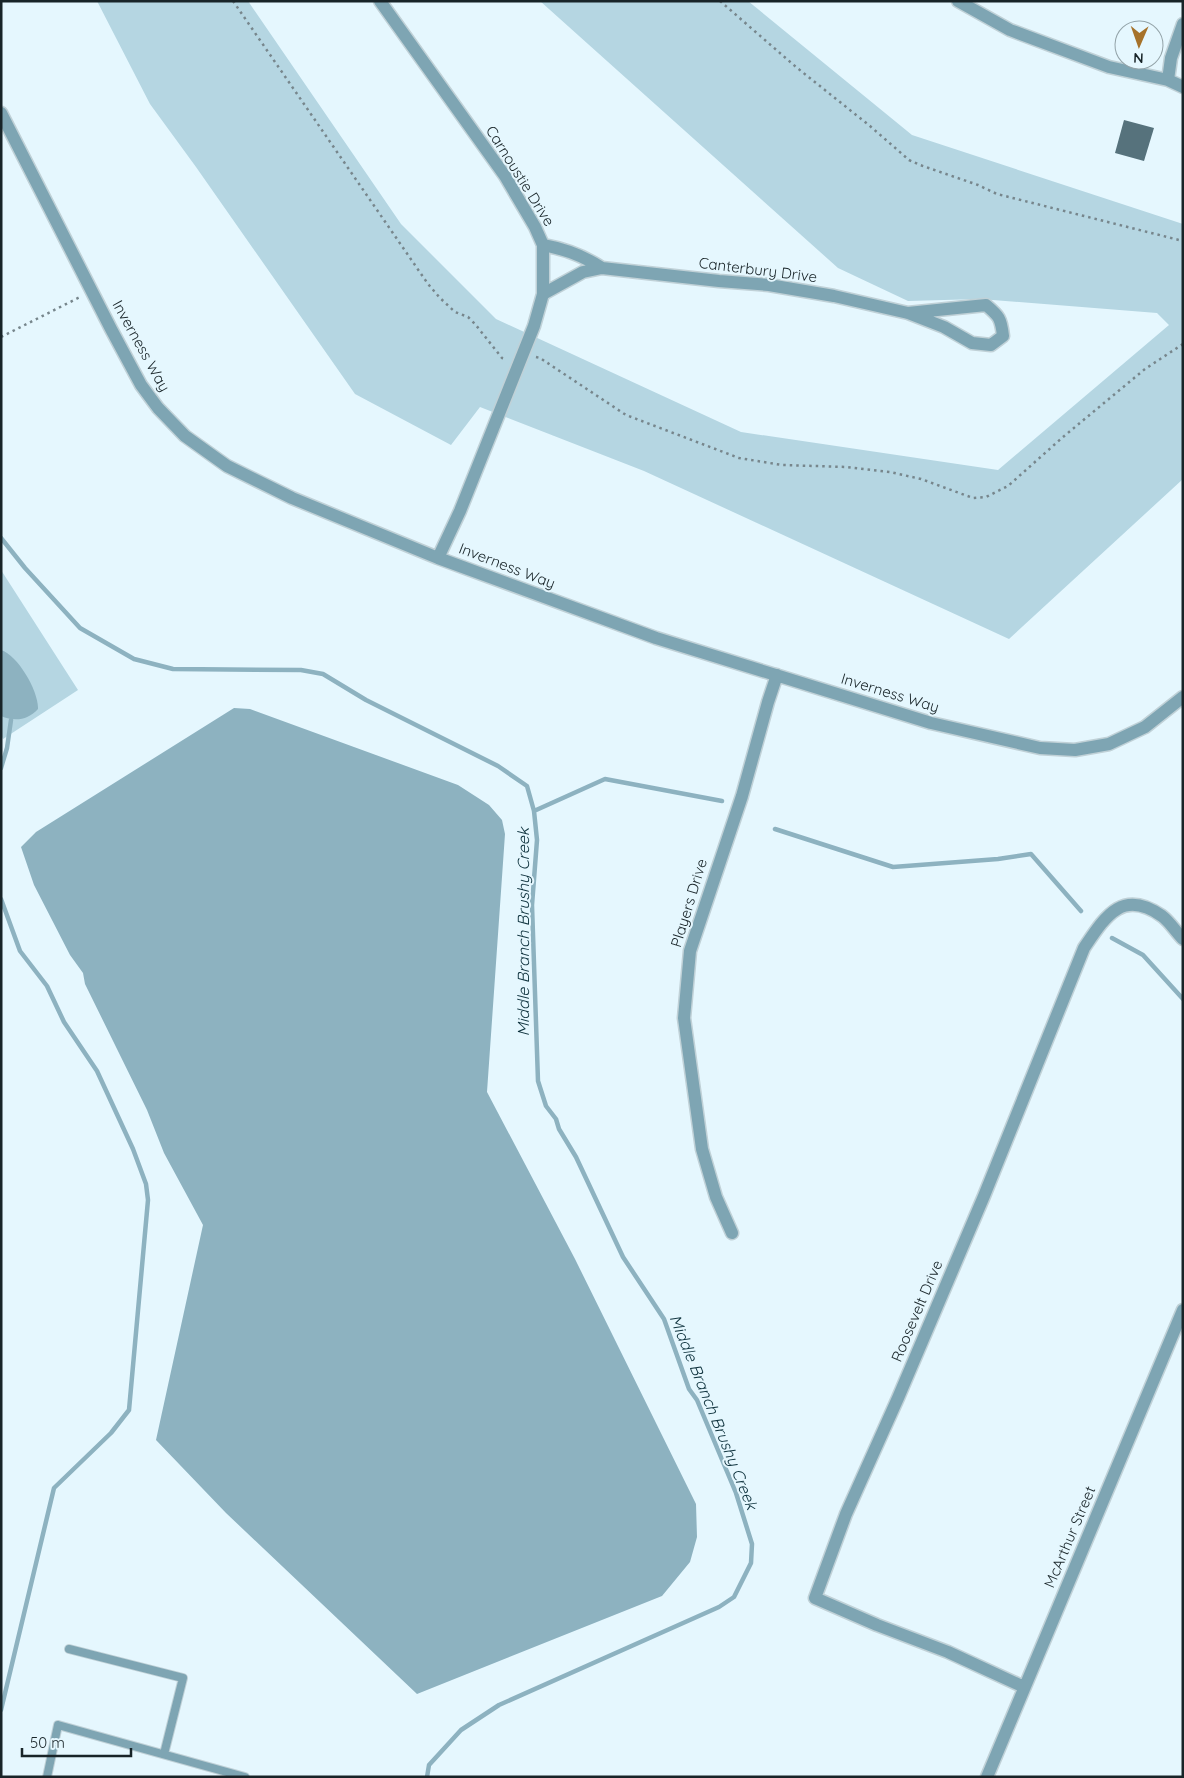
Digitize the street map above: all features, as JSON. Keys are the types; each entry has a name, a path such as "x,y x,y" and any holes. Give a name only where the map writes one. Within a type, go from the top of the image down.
{"street":[{"name":"Carnoustie Drive","path":"380,1 505,176 535,227 543,245 543,294 522,359 460,511 438,558"},
{"path":"958,1 1010,30 1109,67 1168,80 1183,87"},
{"path":"1168,80 1171,58 1183,24"},
{"name":"Inverness Way","path":"1,114 141,385 158,408 186,436 227,466 292,498 438,558 656,638 931,723 1040,748 1075,750 1109,744 1145,727 1183,697"},
{"name":"Canterbury Drive","path":"543,245 574,253 602,268"},
{"name":"Canterbury Drive","path":"543,294 583,272 602,268 768,285 834,296 908,313 944,327 972,343 991,345 1003,336 1002,321 986,305 908,313"},
{"name":"Players Drive","path":"732,1233 716,1197 702,1149 684,1018 690,951 742,796 768,702 778,675"},
{"name":"Roosevelt Drive","path":"1024,1687 948,1652 877,1625 815,1598 846,1514 898,1398 984,1196 1084,948 1109,915 1123,905 1142,905 1163,917 1183,939"},
{"name":"McArthur Street","path":"987,1777 1183,1310"}],"lane":[{"path":"70,1649 183,1678 164,1754"},
{"path":"47,1777 58,1725 245,1777"}],"path":[{"path":"233,1 428,284 455,312 468,317 502,358 514,361 532,356 540,358 626,415 739,458 782,465 847,467 890,472 921,479 973,498 986,497 1008,486 1063,437 1145,369 1183,344"},
{"path":"720,1 796,67 909,160 978,185 997,194 1183,241"},
{"path":"1,337 92,291"}],"shaded area":[{"path":"97,1 248,1 401,224 496,319 741,432 998,470 1169,325 1157,313 980,299 908,301 838,268 540,1 748,1 912,135 1183,224 1183,479 1009,639 644,471 480,407 451,445 355,394 150,104"},
{"path":"1,570 78,690 3,739 1,735"},
{"path":"1,650 8,653 20,666 35,693 38,709 26,718 11,719 1,716"},
{"path":"234,708 250,709 458,785 489,805 502,820 505,834 487,1092 575,1259 696,1504 697,1537 690,1562 662,1596 417,1694 226,1513 156,1440 203,1225 164,1153 147,1110 85,984 83,973 70,955 34,885 21,847 36,832"}],"building":[{"path":"1124,120 1154,128 1144,161 1115,153"}],"waterway":[{"name":"Middle Branch Brushy Creek","path":"1,538 25,568 80,628 134,659 173,669 301,670 323,674 366,700 498,766 527,786 534,811 537,840 532,905 538,1081 546,1106 556,1119 559,1129 576,1157 623,1257 664,1319 689,1389 697,1400 736,1493 752,1544 751,1563 734,1597 719,1607 499,1705 461,1730 429,1765 427,1777"},
{"path":"1,768 7,748 11,720"},
{"path":"534,811 605,779 722,801"},
{"path":"775,829 893,867 998,859 1031,854 1081,911"},
{"path":"1,899 20,951 47,986 64,1022 97,1071 133,1149 146,1184 148,1200 129,1410 111,1433 54,1488 1,1710"},
{"path":"1112,938 1143,955 1183,999"}]}
